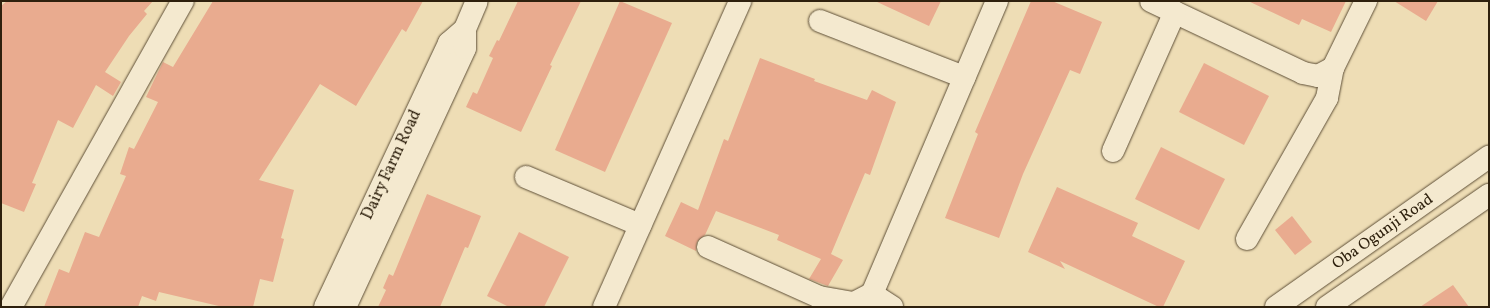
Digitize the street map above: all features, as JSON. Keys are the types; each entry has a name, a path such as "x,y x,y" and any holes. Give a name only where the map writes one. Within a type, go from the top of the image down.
{"street":[{"path":"11,307 183,1"},
{"name":"Dairy Farm Road","path":"345,307 465,48 465,29 477,1"},
{"path":"604,307 740,1"},
{"path":"708,247 819,296 854,303 872,294 997,1"},
{"path":"1151,1 1303,73 1318,76 1333,68"},
{"path":"1247,239 1327,98 1333,68 1366,1"},
{"path":"1113,151 1175,12"},
{"path":"820,21 964,77"},
{"name":"Dairy Farm Road","path":"325,307 449,43 465,29"},
{"name":"Oba Ogunji Road","path":"1276,307 1489,157"},
{"path":"526,177 640,225"},
{"name":"Oba Ogunji Road","path":"1327,307 1489,195"},
{"path":"872,294 892,307"}],"building":[{"path":"7,1 153,1 144,11 147,14 129,36 105,72 121,82 113,96 96,85 73,128 58,120 32,183 36,184 24,212 1,203 1,6"},
{"path":"213,1 423,1 406,32 402,29 356,106 320,84 259,180 294,190 281,238 284,239 273,282 260,279 253,307 223,307 159,292 156,301 142,296 138,307 44,307 59,269 69,273 85,232 99,237 126,176 120,174 129,147 134,149 158,102 146,97 159,70 163,62 173,67"},
{"path":"518,1 581,1 550,65 552,66 521,132 466,107 473,92 477,94 493,58 489,56 497,40 499,41"},
{"path":"620,1 672,23 605,172 555,150"},
{"path":"875,1 941,1 929,26"},
{"path":"1031,1 1052,1 1102,22 1080,74 1070,70 1023,174 999,238 945,218 978,134 975,132"},
{"path":"1248,1 1346,1 1331,32 1302,19 1299,25"},
{"path":"1394,1 1438,1 1426,21"},
{"path":"760,58 815,79 814,81 867,100 872,90 896,102 870,175 865,173 831,254 843,260 828,286 809,279 821,259 777,240 779,235 716,211 705,235 697,242 696,251 665,236 681,202 698,210 724,139 728,141"},
{"path":"1204,63 1269,96 1244,145 1179,112"},
{"path":"1161,147 1225,179 1199,230 1135,199"},
{"path":"1057,187 1138,223 1132,236 1185,261 1163,307 1159,307 1060,261 1065,269 1028,252"},
{"path":"427,194 481,216 468,248 465,247 440,307 378,307 386,290 383,288 389,274 393,276"},
{"path":"1292,216 1312,242 1295,255 1275,230"},
{"path":"519,232 569,257 544,307 509,307 487,296"},
{"path":"1453,285 1469,307 1420,307"}]}
